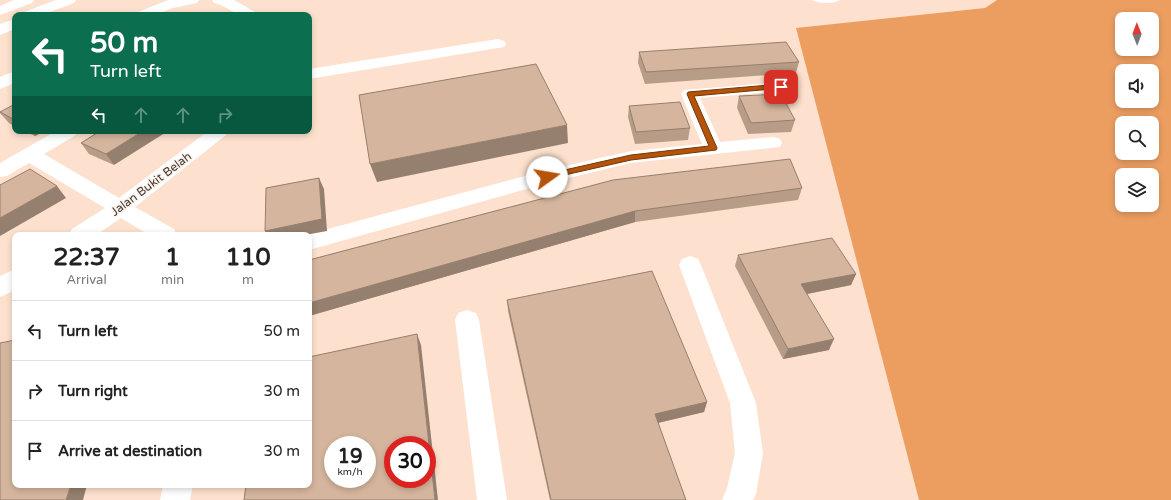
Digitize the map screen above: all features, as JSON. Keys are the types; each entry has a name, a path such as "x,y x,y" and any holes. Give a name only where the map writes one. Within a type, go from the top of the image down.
{"main road":[{"path":"0,11 27,0"},
{"path":"37,12 69,0"},
{"path":"150,12 169,4 192,0"},
{"path":"219,0 224,1 244,12"},
{"path":"0,30 12,24"},
{"path":"312,74 498,44"},
{"path":"0,84 12,78"},
{"path":"713,148 690,94 781,87"},
{"path":"0,171 65,134"},
{"name":"Jalan Bukit Belah","path":"84,232 120,208 216,134"},
{"path":"312,241 563,173 631,157 773,143"},
{"path":"30,154 161,232"},
{"path":"690,265 743,403 749,453 741,494 737,500"},
{"path":"0,288 12,280"},
{"path":"467,320 492,500"},
{"path":"175,500 177,488"}],"lane":[{"path":"816,0 836,0"}],"shaded area":[{"path":"997,0 1171,0 1171,500 919,500 796,28 985,8"}],"building":[{"path":"786,42 799,62 646,72 639,52"},
{"path":"536,64 567,125 370,164 359,95"},
{"path":"781,94 795,120 751,123 739,96"},
{"path":"680,102 690,128 636,132 629,106"},
{"path":"12,106 12,118 0,112"},
{"path":"95,134 138,134 106,154 81,143"},
{"path":"790,159 802,188 635,211 312,302 312,259 613,180"},
{"path":"30,169 57,186 0,218 0,185"},
{"path":"319,178 322,219 265,231 266,188"},
{"path":"832,238 856,274 801,284 834,339 788,349 738,255"},
{"path":"652,271 707,402 655,414 686,500 551,500 507,300"},
{"path":"417,334 428,436 384,436 384,488 434,488 435,500 244,500 246,488 312,488 312,356"},
{"path":"12,341 12,488 70,488 66,500 0,500 0,343"}],"route":[{"path":"547,177 631,157 713,148 690,94 781,87"}]}
